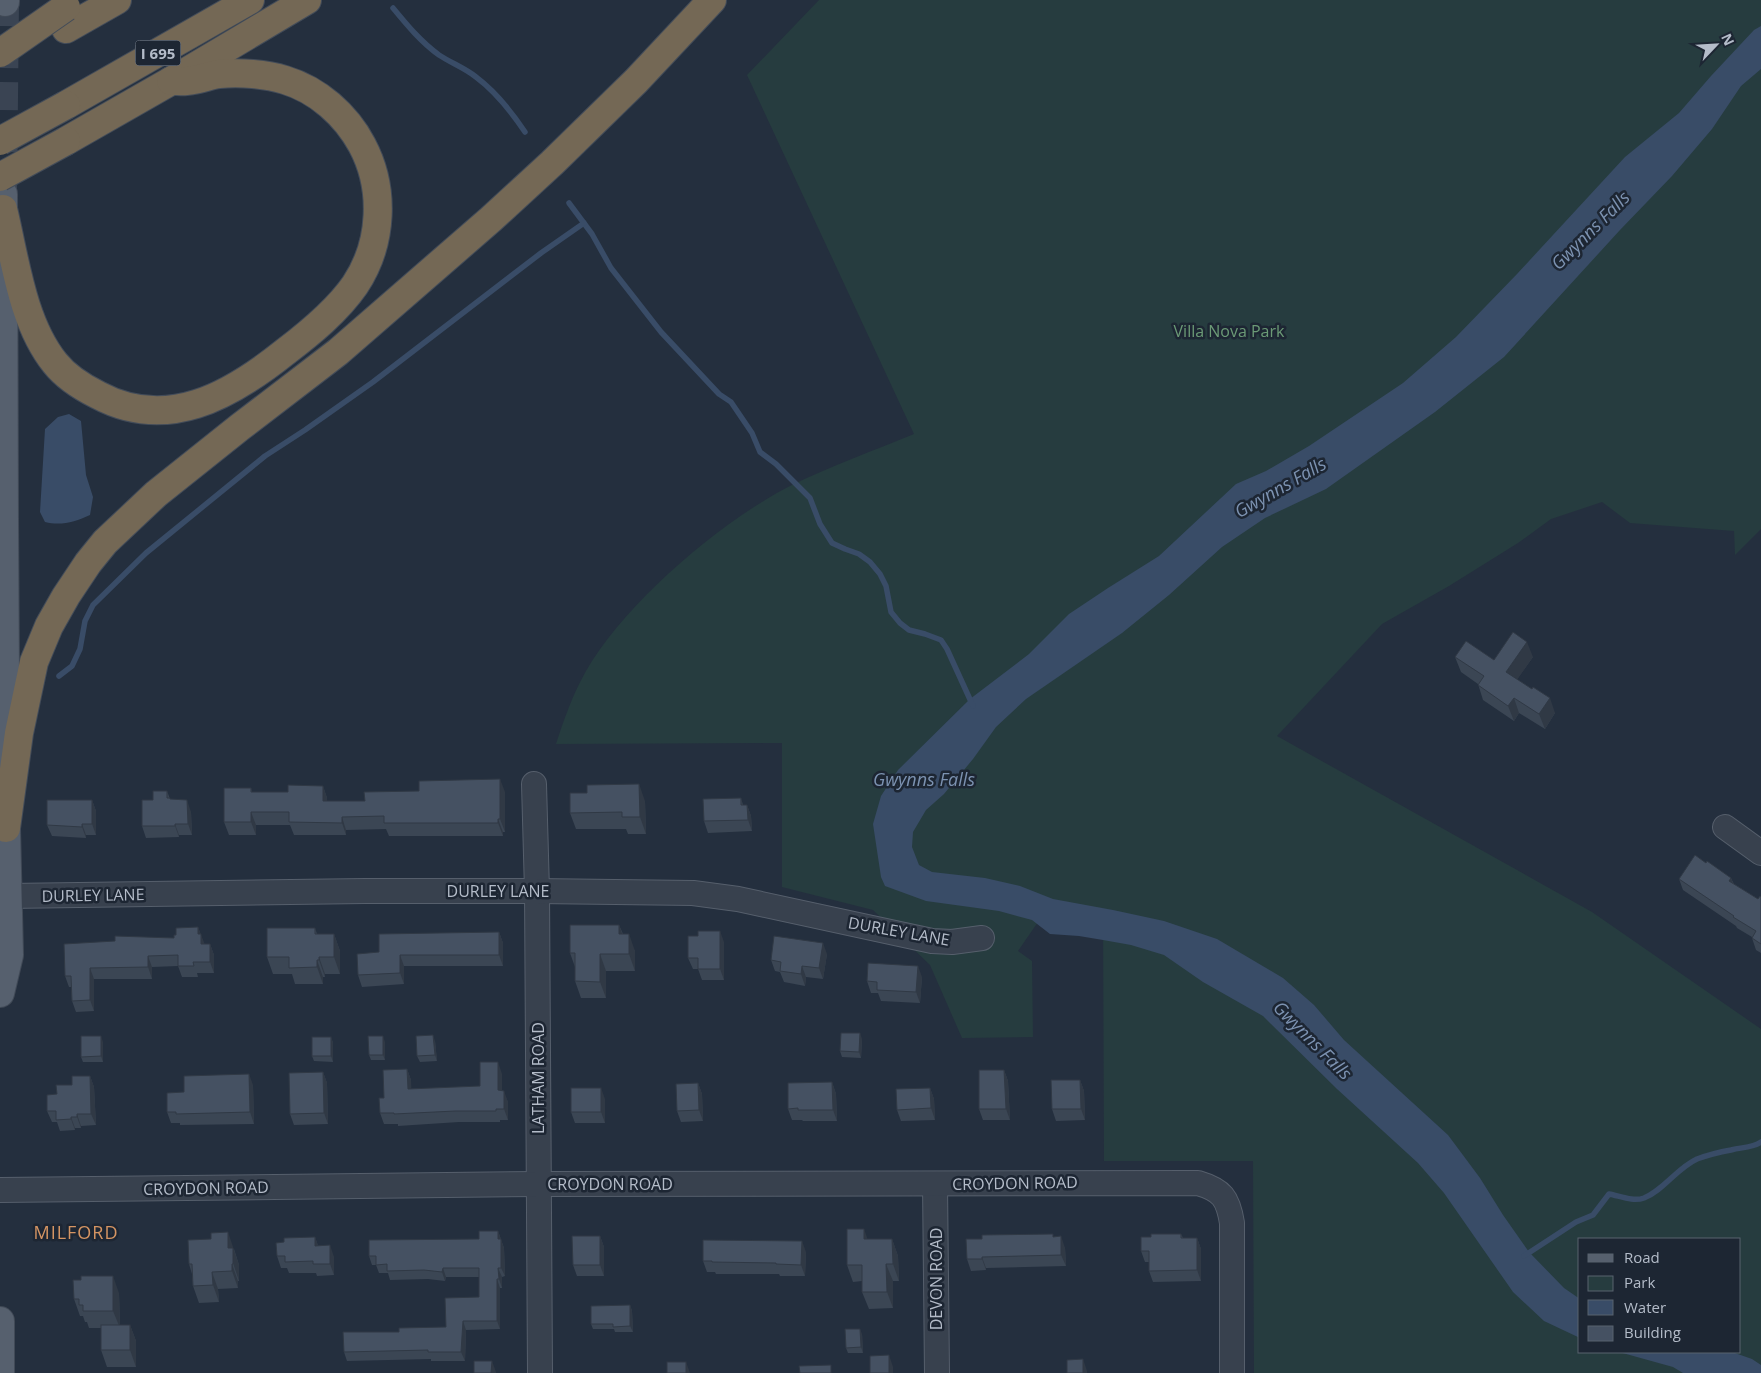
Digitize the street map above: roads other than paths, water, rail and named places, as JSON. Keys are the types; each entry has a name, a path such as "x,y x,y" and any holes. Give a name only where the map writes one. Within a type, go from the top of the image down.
{"highway":[{"path":"0,53 70,12 118,0"},
{"name":"I 695","path":"0,141 250,0"},
{"path":"171,81 192,81 218,74 240,74 285,80 306,89 324,101 344,119 363,148 374,174 378,197 377,224 373,246 355,285 320,324 264,369 223,394 202,403 163,411 144,410 104,399 87,390 57,365 45,350 32,325 2,193 66,141 306,0"},
{"path":"6,828 19,733 34,662 49,626 66,596 88,562 105,542 156,494 338,352 491,219 636,81 712,0"},
{"path":"0,65 70,12"}],"main road":[{"path":"0,993 9,955 6,828 2,193"},
{"path":"0,1321 0,1373"}],"street":[{"name":"LATHAM ROAD","path":"534,784 537,891 540,1373"},
{"path":"1725,828 1761,854"},
{"name":"DURLEY LANE","path":"8,896 364,891 693,893 738,899 932,941 952,942 982,938"},
{"name":"CROYDON ROAD","path":"0,1190 539,1184 1198,1183 1219,1191 1230,1209 1232,1223 1232,1373"},
{"name":"DEVON ROAD","path":"935,1184 936,1373"}],"water":[{"name":"Gwynns Falls","path":"1761,26 1761,69 1741,86 1712,129 1672,176 1504,357 1435,412 1326,489 1265,518 1222,547 1169,595 1122,633 1026,699 996,727 944,794 926,810 913,832 912,847 919,865 932,872 985,878 1020,886 1053,899 1164,921 1217,939 1283,978 1314,1005 1344,1040 1448,1135 1480,1178 1529,1252 1564,1288 1578,1298 1578,1337 1544,1321 1513,1292 1444,1193 1418,1163 1337,1089 1263,1016 1203,982 1164,955 1131,945 1079,936 1050,934 1032,920 999,911 926,901 885,886 881,877 873,824 881,796 898,770 970,699 1029,654 1069,614 1159,556 1236,484 1266,471 1309,446 1403,383 1456,337 1625,157 1679,113 1754,30"},
{"path":"69,414 81,421 86,475 93,497 90,515 68,523 57,524 45,522 40,512 45,429 58,417"},
{"path":"1623,1353 1735,1353 1752,1359 1761,1365 1761,1373 1683,1373 1673,1367"}],"waterway":[{"path":"393,8 426,45 472,74 497,95 525,132"},
{"path":"569,203 592,234 611,268 661,332 719,394 731,402 752,433 760,452 776,464 810,498 820,524 832,543 859,554 870,562 880,574 886,586 891,612 900,623 909,630 941,640 973,706"},
{"path":"59,676 72,666 80,649 85,621 93,605 146,553 265,456 373,382 541,253 584,223"},
{"path":"1524,1256 1576,1222 1593,1215 1609,1194 1631,1199 1644,1198 1658,1190 1683,1168 1697,1159 1761,1142"}],"tunnel":[{"path":"3,194 5,2"}],"district":[{"name":"MILFORD","path":"76,1232"}],"park label":[{"name":"Villa Nova Park","path":"1229,331"}]}
